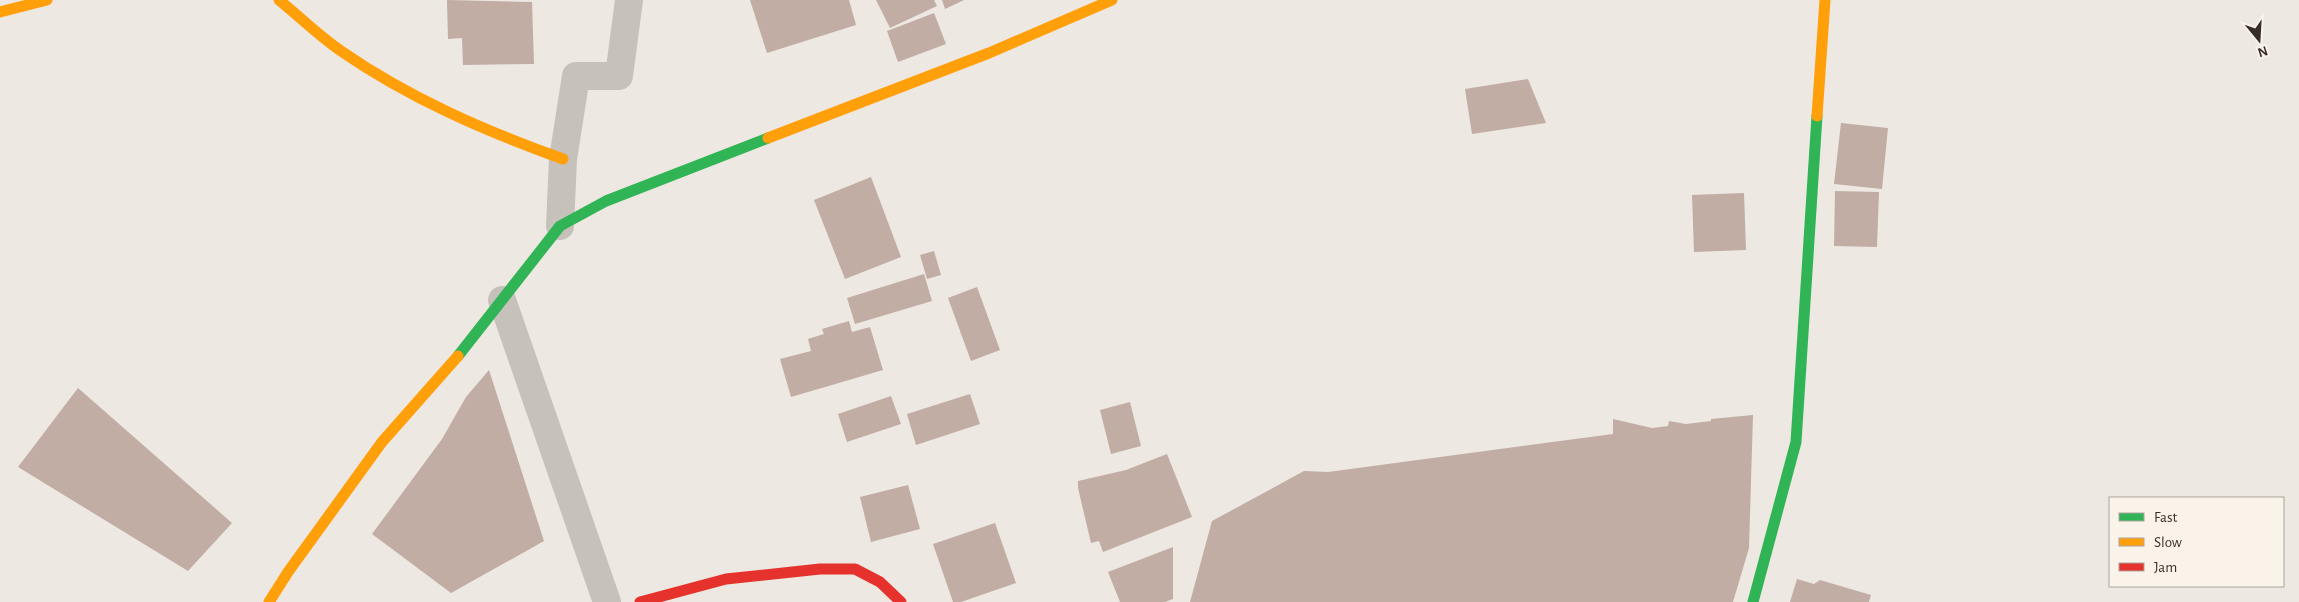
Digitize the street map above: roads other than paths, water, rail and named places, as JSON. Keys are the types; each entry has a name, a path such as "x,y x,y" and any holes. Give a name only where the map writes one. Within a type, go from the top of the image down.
{"street":[{"path":"0,12 47,0"},
{"path":"279,0 340,50 405,91 499,136 563,159"},
{"path":"560,226 563,159 576,76 619,76 629,0"},
{"path":"269,602 288,572 382,442 471,341 560,226 606,201 989,53 1112,0"},
{"path":"1753,602 1796,442 1825,0"},
{"path":"502,300 608,602"},
{"path":"640,602 726,578 820,568 855,569 880,582 901,602"}]}
